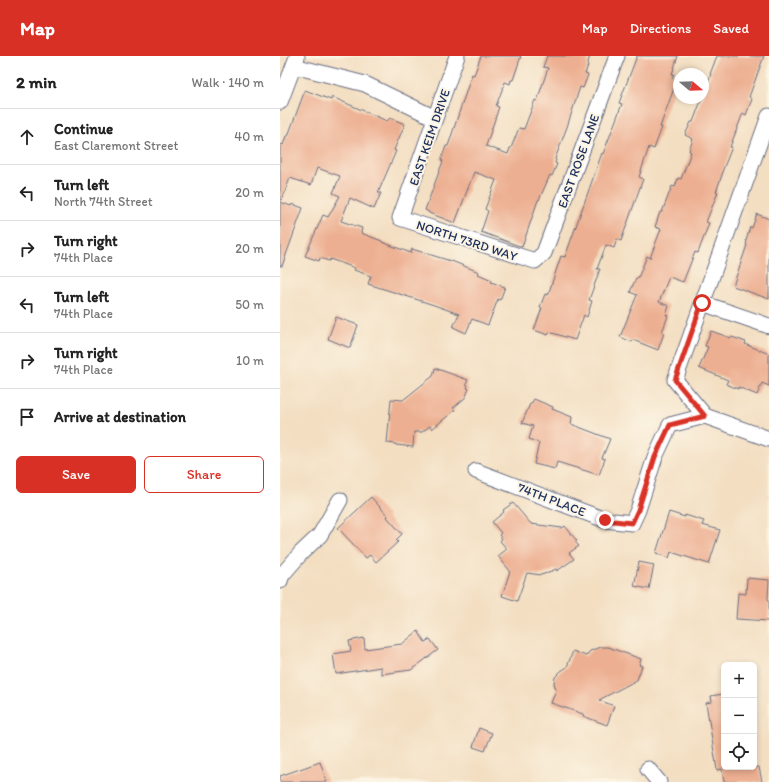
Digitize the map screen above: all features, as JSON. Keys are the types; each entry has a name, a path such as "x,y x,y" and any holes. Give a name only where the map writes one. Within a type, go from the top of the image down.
{"street":[{"name":"EAST KEIM DRIVE","path":"400,218 457,56"},
{"name":"EAST ROSE LANE","path":"534,261 544,253 617,56"},
{"path":"280,102 296,61 365,84 435,118"},
{"path":"769,116 675,380 705,416 769,439"},
{"name":"NORTH 73RD WAY","path":"400,218 534,261"},
{"path":"702,303 769,326"},
{"name":"74TH PLACE","path":"476,471 605,520 632,523 638,510 655,457 670,425 705,416"},
{"path":"280,581 282,575 301,552 320,535 340,500"},
{"path":"648,769 659,782"}],"building":[{"path":"481,56 521,56 513,80 511,80 510,84 505,82 496,106 499,107 486,146 508,154 519,128 524,129 535,100 537,101 548,68 543,67 547,56 590,56 585,74 588,75 583,88 580,87 555,159 555,163 557,164 538,200 522,247 481,232 488,211 485,209 496,180 474,172 455,223 425,210 443,161 441,160 446,146 448,146 472,74 474,75"},
{"path":"637,56 678,56 672,74 673,91 660,127 662,127 654,149 649,147 639,177 643,179 621,241 617,239 614,248 606,245 597,269 600,269 589,300 592,301 587,317 584,315 575,340 549,332 548,335 534,330 542,308 540,307 545,294 548,295 561,256 565,257 602,153 603,154 622,104 619,103"},
{"path":"717,56 764,56 749,97 752,99 746,115 743,113 730,147 732,147 722,172 716,192 718,192 706,222 709,223 698,253 695,252 683,282 669,277 659,302 669,306 666,315 668,316 662,332 664,333 658,350 633,340 632,342 620,337 637,295 630,292 636,278 638,278 647,256 650,258 661,229 655,227 660,212 662,212 672,186 675,187 678,178 681,179 691,152 689,151 693,139 685,135 691,122 693,122 700,104 709,104 710,74"},
{"path":"305,90 331,100 332,97 387,121 390,118 405,124 394,150 396,151 378,193 381,193 374,209 350,198 341,221 362,228 361,233 411,253 412,249 454,262 479,272 478,274 492,280 491,282 505,287 500,300 498,299 488,325 472,319 466,333 453,327 459,314 368,284 371,276 354,270 355,268 330,259 329,261 320,258 319,261 305,256 323,215 328,217 340,196 333,193 340,176 317,168 311,185 290,178 282,200 280,200 280,144 283,145 286,136 288,136"},
{"path":"280,202 303,208 282,266 280,266"},
{"path":"757,214 769,219 769,299 733,286 747,245 746,241 750,227 752,228"},
{"path":"336,317 358,325 350,348 328,339"},
{"path":"711,331 746,342 745,344 769,354 769,386 762,383 757,395 726,384 728,380 699,368 708,347 705,346"},
{"path":"435,368 468,380 466,384 468,385 467,388 469,389 465,398 453,408 455,410 432,429 430,426 422,432 414,432 413,447 387,443 391,399 403,400 433,376"},
{"path":"534,399 553,407 552,409 572,417 571,424 610,439 602,458 605,459 599,475 557,462 555,469 534,464 539,443 529,439 533,426 522,423 530,404"},
{"path":"371,497 402,534 396,540 398,542 376,562 370,555 366,558 338,528"},
{"path":"513,503 531,524 562,528 565,526 577,541 575,542 579,546 569,553 574,559 557,571 556,569 541,575 527,573 517,601 502,596 510,571 498,556 507,549 500,541 502,539 499,535 501,533 492,522 504,512 503,510"},
{"path":"669,512 704,521 702,525 720,530 709,564 671,552 669,558 656,553"},
{"path":"639,562 654,565 649,589 634,586"},
{"path":"747,578 769,580 769,621 736,619 738,593 746,594"},
{"path":"418,631 425,642 430,639 438,650 411,670 381,674 381,667 336,674 333,654 351,651 349,641 364,638 365,649 402,644"},
{"path":"600,647 608,647 641,659 639,665 642,666 637,680 599,700 614,706 607,725 583,716 583,714 551,703 556,690 554,683 555,677 567,667 573,651 586,656 590,651"},
{"path":"721,694 721,769 717,770 706,703 712,702 711,696"},
{"path":"479,728 492,733 485,751 473,747"},
{"path":"320,762 327,782 280,782 280,776"},
{"path":"757,767 759,767 762,782 724,782 722,770 757,770"}],"route":[{"path":"605,520 632,523 638,510 655,457 670,425 705,416 675,380 702,303"}]}
